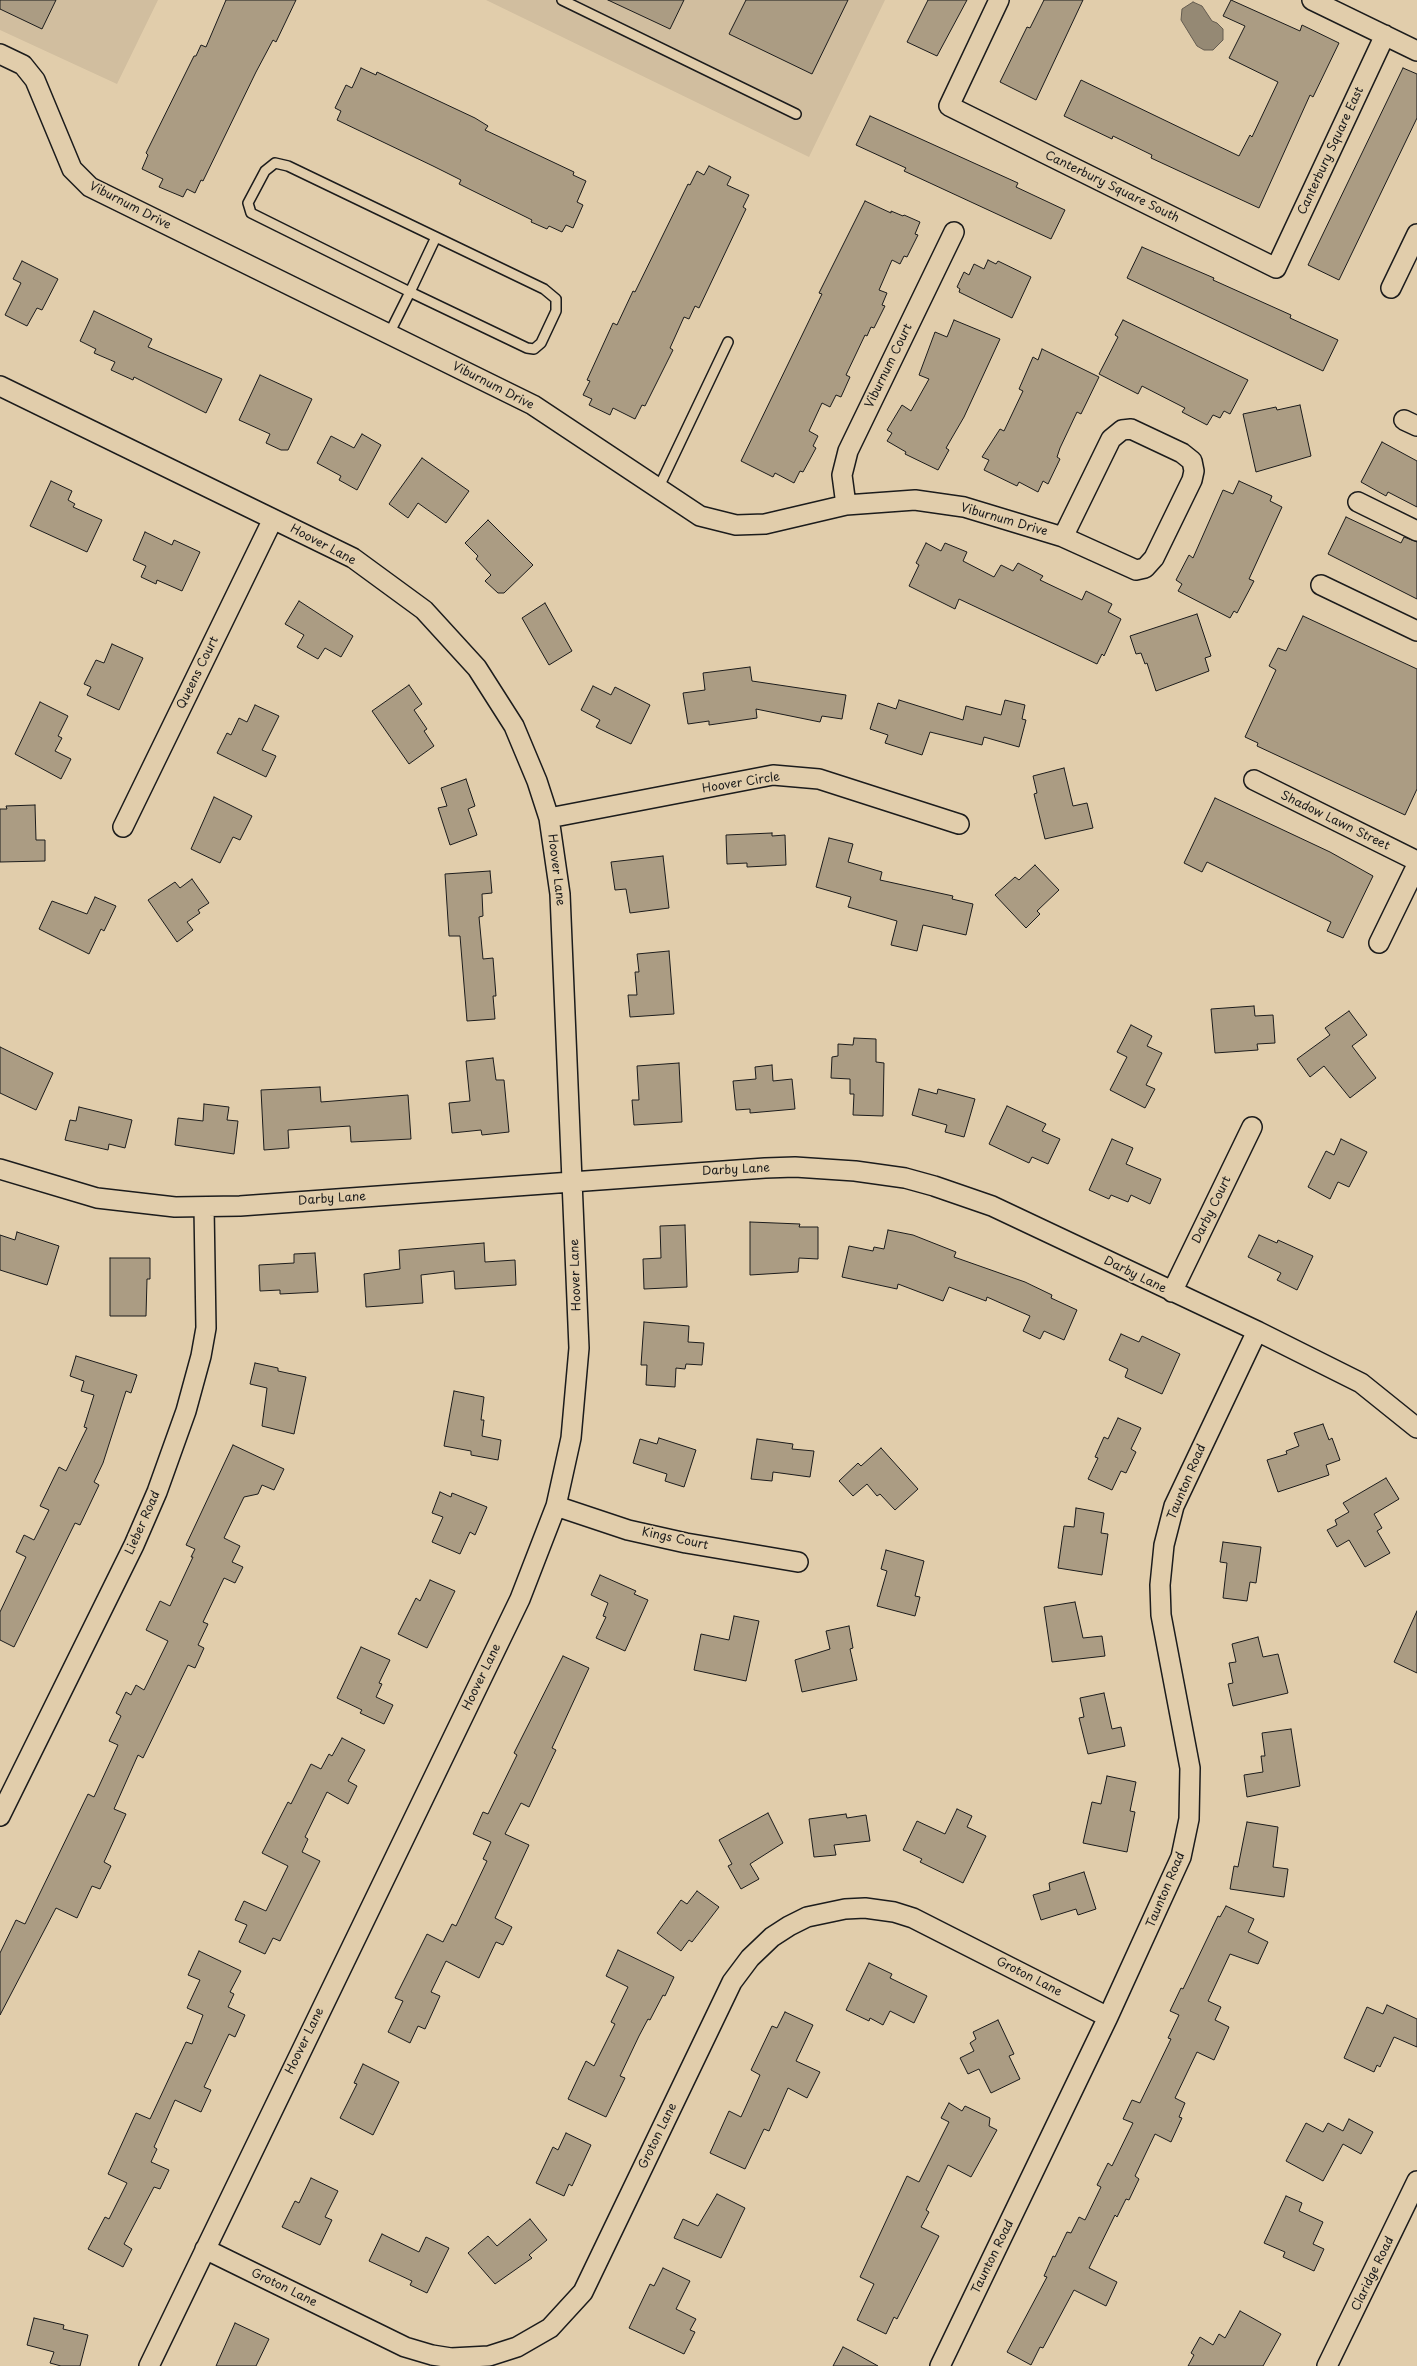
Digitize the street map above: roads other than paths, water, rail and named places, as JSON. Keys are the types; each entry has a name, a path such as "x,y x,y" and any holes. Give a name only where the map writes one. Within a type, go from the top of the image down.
{"street":[{"name":"Canterbury Square South","path":"998,0 949,106 1276,268"},
{"path":"1312,0 1417,51"},
{"name":"Canterbury Square East","path":"1276,268 1385,35"},
{"name":"Viburnum Drive","path":"0,54 23,65 35,80 72,169 90,187 533,405 700,516 736,525 774,523 846,505 915,500 954,506 1062,537 1130,569 1136,570 1145,568 1154,558 1192,480 1194,471 1192,461 1182,453 1137,430 1131,429 1118,432 1109,441 1062,537"},
{"name":"Viburnum Court","path":"846,505 842,475 848,451 954,232"},
{"path":"1391,288 1417,234"},
{"name":"Hoover Lane","path":"0,386 273,518 370,568 409,597 452,638 477,668 509,717 537,781 549,818 560,894 579,1354 571,1438 556,1506 520,1599 149,2366"},
{"path":"1358,502 1417,531"},
{"name":"Queens Court","path":"123,826 273,518"},
{"path":"1321,585 1417,631"},
{"name":"Hoover Circle","path":"549,818 773,775 819,779 959,824"},
{"name":"Shadow Lawn Street","path":"1254,780 1417,863"},
{"path":"1379,943 1417,863"},
{"name":"Darby Court","path":"1172,1292 1252,1127"},
{"name":"Darby Lane","path":"0,1169 97,1198 155,1206 204,1207 796,1167 855,1171 905,1178 942,1188 992,1206 1257,1331 1361,1383 1417,1428"},
{"name":"Lieber Road","path":"0,1816 134,1545 157,1492 180,1429 201,1356 206,1328 204,1207"},
{"name":"Taunton Road","path":"940,2366 1175,1875 1184,1848 1189,1819 1190,1768 1161,1615 1160,1585 1166,1535 1174,1506 1257,1331"},
{"name":"Kings Court","path":"556,1506 628,1530 686,1543 798,1562"},
{"name":"Groton Lane","path":"204,2249 405,2347 451,2358 489,2356 517,2347 542,2333 564,2314 582,2292 732,1982 750,1958 772,1937 789,1926 807,1917 845,1908 865,1908 894,1912 913,1918 1108,2017"},
{"name":"Claridge Road","path":"1327,2366 1417,2181"}],"lane":[{"path":"562,0 796,114"},
{"path":"275,164 281,165 551,292 556,299 556,311 541,343 534,349 527,348 410,292 251,213 248,203 266,170 275,164"},
{"path":"389,334 436,237"},
{"path":"658,489 728,342"}]}
